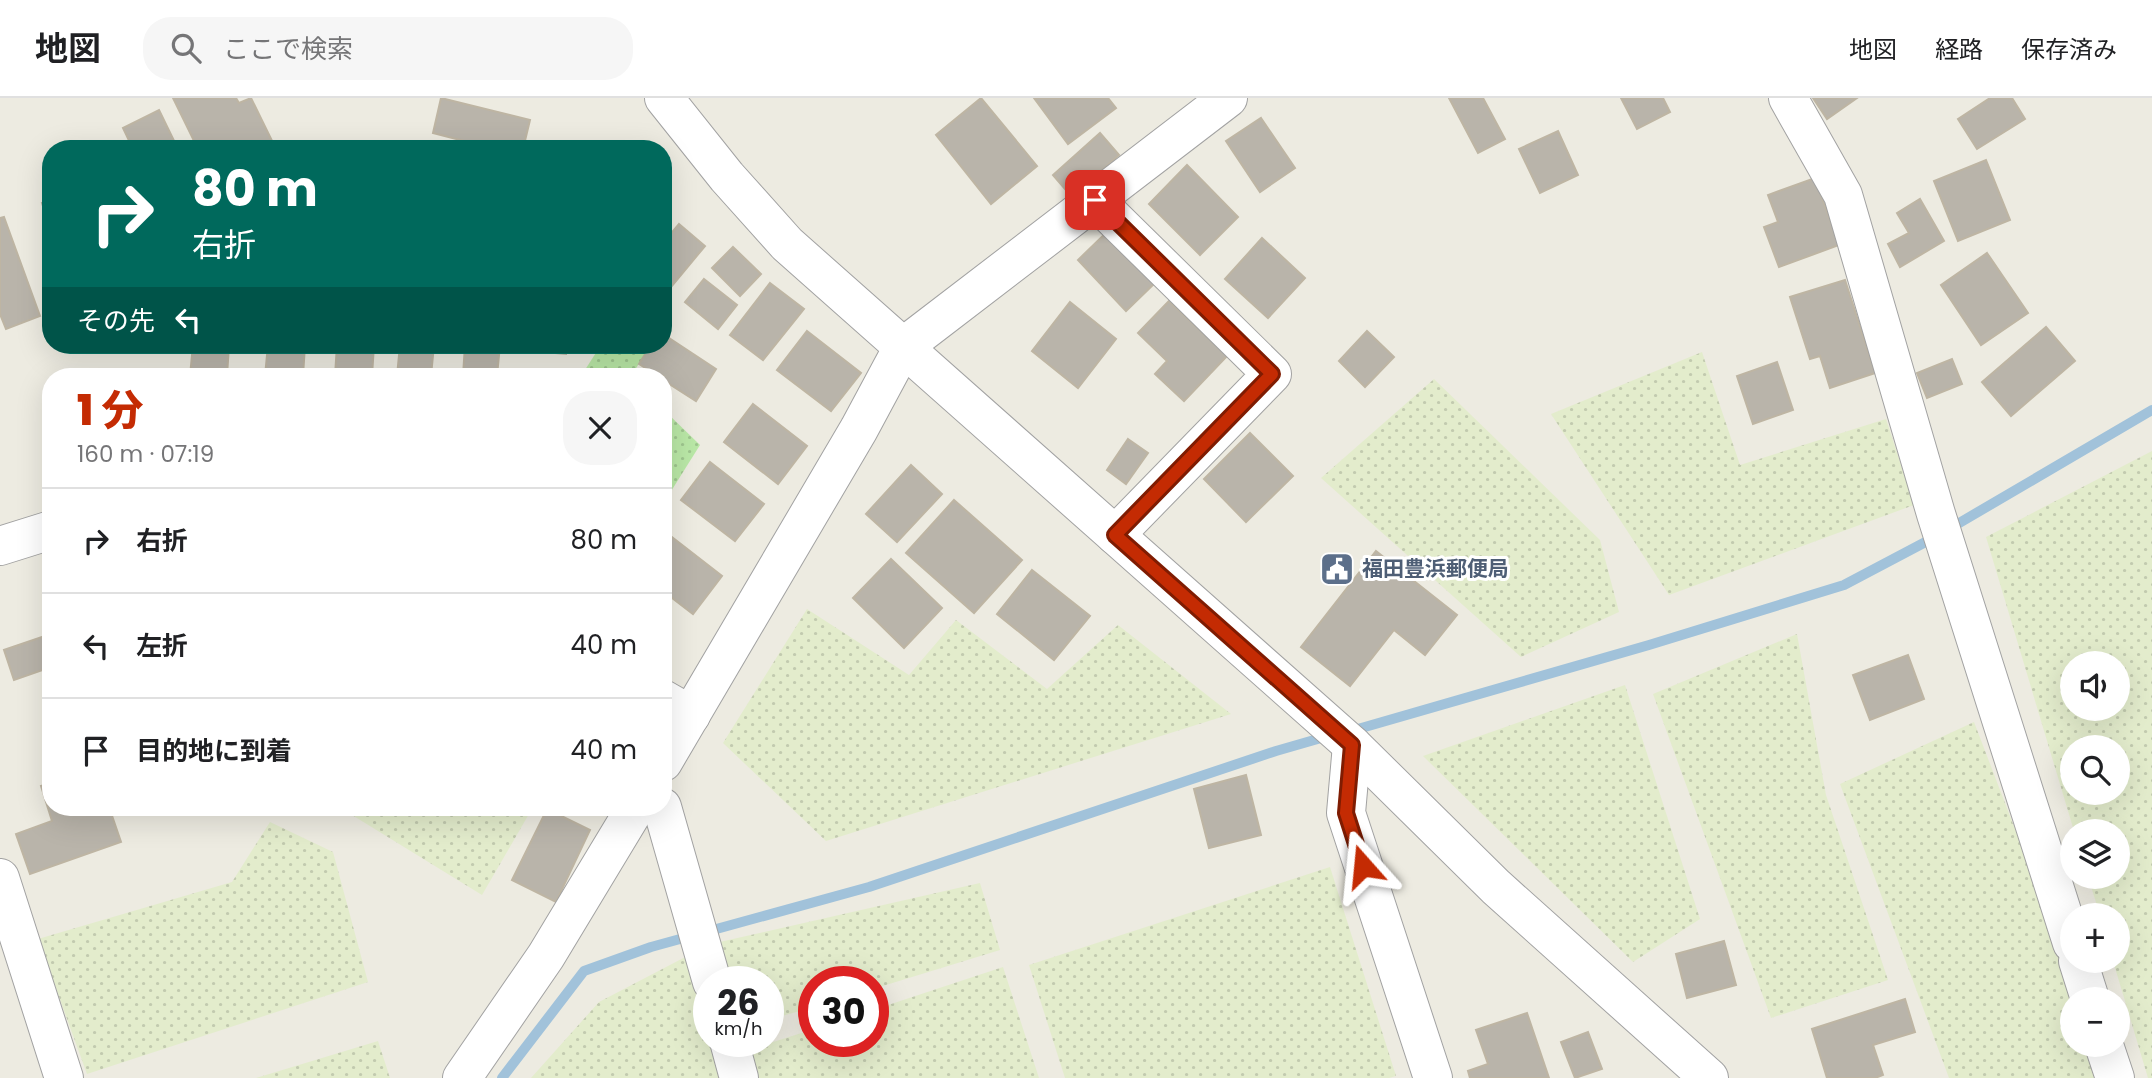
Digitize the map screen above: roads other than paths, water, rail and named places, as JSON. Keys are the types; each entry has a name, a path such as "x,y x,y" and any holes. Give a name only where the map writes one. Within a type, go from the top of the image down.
{"street":[{"path":"664,98 727,177 787,244 1352,745 1496,887 1709,1078"},
{"path":"672,727 677,707 859,429 902,347 1228,98"},
{"path":"1788,98 1843,195 1936,514 2060,905"},
{"path":"1095,200 1272,374 1115,535"},
{"path":"0,545 42,533"},
{"path":"1352,745 1346,813 1433,1078"},
{"path":"462,1078 546,956 631,816"},
{"path":"665,816 707,966"},
{"path":"0,878 64,1078"},
{"path":"733,1057 739,1078"},
{"path":"2108,1057 2115,1078"}],"waterway":[{"path":"1949,529 2152,410"},
{"path":"1351,731 1649,645 1844,585 1935,537"},
{"path":"502,1078 584,971 651,947 869,887 1328,736"}],"place":[{"name":"福田豊浜郵便局","path":"1337,569"}]}
